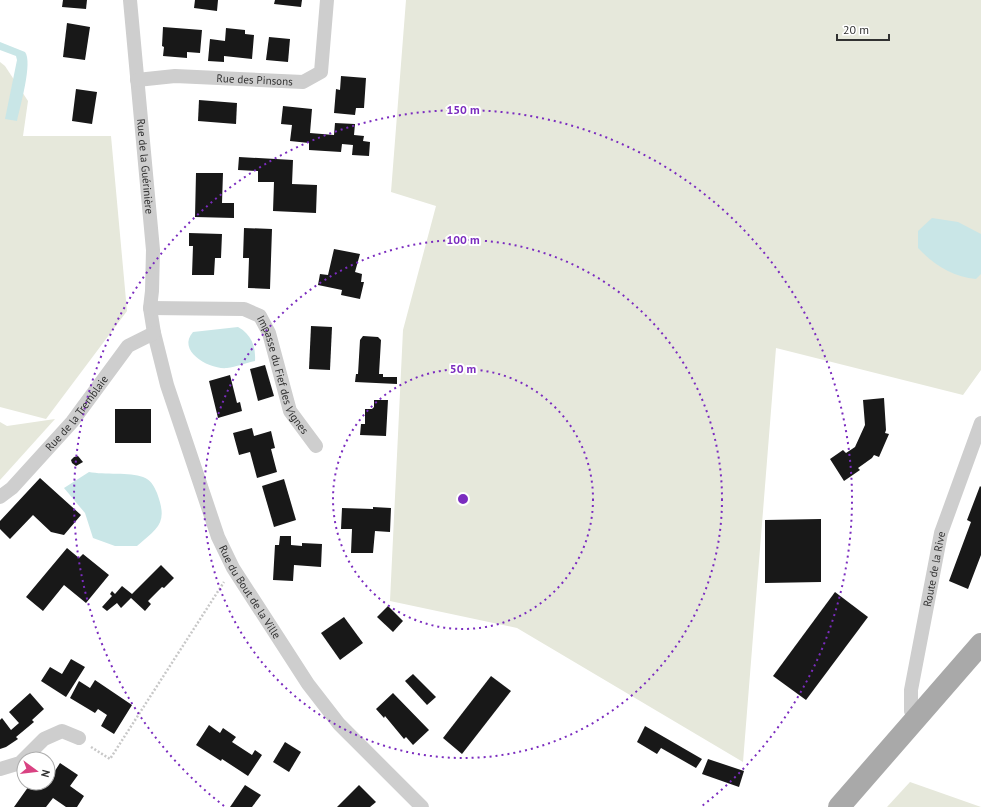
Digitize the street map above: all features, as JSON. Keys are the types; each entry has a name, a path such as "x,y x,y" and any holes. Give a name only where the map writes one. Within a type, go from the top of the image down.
{"main road":[{"path":"839,807 981,644"}],"street":[{"name":"Rue de la Guérinière","path":"130,0 153,250 150,308 154,333"},
{"name":"Rue des Pinsons","path":"137,80 175,76 303,82 321,72 327,0"},
{"name":"Impasse du Fief des Vignes","path":"150,308 244,309 260,316 269,333 290,411 316,446"},
{"name":"Rue de la Tremblaie","path":"0,497 12,488 72,422 128,346 154,333"},
{"name":"Rue du Bout de la Ville","path":"154,333 167,385 202,492 218,537 233,568 308,684 339,724 422,807"},
{"name":"Route de la Rive","path":"915,720 911,710 911,690 941,533 981,423"},
{"path":"0,769 20,763 44,739 62,732 79,738"}],"path":[{"path":"79,738 110,759 233,568"}],"shaded area":[{"path":"406,0 981,0 981,370 963,395 776,348 743,762 517,628 390,601 403,330 436,206 391,192"},
{"path":"0,62 5,66 28,101 23,136 111,136 127,311 46,419 0,407"},
{"path":"55,419 0,480 0,422 7,426"},
{"path":"910,782 981,807 887,807"}],"water":[{"path":"0,42 25,52 27,57 27,75 17,121 5,119 17,60 16,56 0,50"},
{"path":"932,218 958,222 981,234 981,274 976,279 959,276 944,269 937,265 918,248 918,231"},
{"path":"238,327 246,333 252,341 255,350 255,361 227,368 220,368 212,366 197,358 189,346 189,339 193,332"},
{"path":"89,472 138,475 148,480 153,486 157,493 162,511 161,518 156,529 137,546 115,546 93,538 85,513 64,488"}],"building":[{"path":"63,0 87,0 86,9 62,7"},
{"path":"195,0 218,0 217,11 194,8"},
{"path":"275,0 302,0 301,7 274,4"},
{"path":"67,23 90,27 85,60 63,57"},
{"path":"163,27 202,30 200,53 187,52 187,58 163,56"},
{"path":"226,28 245,30 245,34 254,35 252,59 224,56 224,62 208,61 210,39 225,41"},
{"path":"269,37 290,39 288,62 266,60"},
{"path":"341,76 366,78 364,108 356,108 355,115 334,113 336,89 340,90"},
{"path":"76,89 97,92 92,124 72,121"},
{"path":"199,100 237,103 236,124 198,121"},
{"path":"283,106 312,109 310,133 334,135 335,123 355,124 354,135 364,136 363,141 370,142 369,156 352,155 353,145 342,144 341,152 309,150 309,143 290,141 292,125 281,124"},
{"path":"239,157 293,160 292,184 317,185 316,213 273,211 274,182 258,182 258,171 238,170"},
{"path":"196,173 223,173 222,203 234,203 234,218 195,217"},
{"path":"244,228 272,229 270,289 248,288 249,258 243,258"},
{"path":"189,233 222,234 221,258 215,258 214,275 192,275 193,246 189,246"},
{"path":"334,249 360,254 355,272 362,274 361,282 364,282 360,299 341,295 342,290 318,285 320,274 328,275"},
{"path":"311,326 332,327 330,370 309,369"},
{"path":"363,336 378,337 381,340 379,374 383,374 383,377 397,377 397,384 355,382 356,374 358,374 360,340"},
{"path":"265,365 274,396 258,401 250,369"},
{"path":"230,375 237,403 240,402 242,411 218,418 209,381"},
{"path":"884,398 885,433 889,434 879,457 874,455 858,468 860,470 844,481 830,459 843,450 846,453 855,447 865,425 863,400"},
{"path":"374,400 388,400 386,436 360,435 361,424 365,424 365,409 372,409 374,407"},
{"path":"115,409 151,409 151,443 115,443"},
{"path":"252,428 254,436 271,431 275,448 271,449 277,472 257,478 250,452 239,455 233,433"},
{"path":"78,456 83,462 76,466 71,460"},
{"path":"40,478 81,515 64,535 51,532 33,515 10,539 0,529 0,521"},
{"path":"284,479 296,520 274,527 262,486"},
{"path":"980,486 981,555 968,589 949,581 971,522 967,520"},
{"path":"373,507 391,508 390,532 375,531 373,553 351,553 352,529 341,529 342,508 373,509"},
{"path":"821,519 821,582 765,583 765,520"},
{"path":"280,536 291,536 291,545 302,546 302,543 322,544 321,567 294,565 293,581 273,580 275,545 279,545"},
{"path":"67,548 79,558 83,554 109,575 86,603 64,585 43,611 26,597"},
{"path":"161,565 174,578 164,588 162,587 148,601 151,604 145,611 131,598 121,608 117,603 107,611 102,607 112,596 110,594 112,591 115,594 122,586 132,594"},
{"path":"835,592 868,617 806,700 773,676"},
{"path":"388,606 403,621 393,632 377,617"},
{"path":"344,617 363,643 340,660 321,633"},
{"path":"71,659 85,667 66,697 41,681 50,667 62,674"},
{"path":"413,674 436,697 427,705 405,681"},
{"path":"491,676 511,691 462,754 443,738"},
{"path":"95,680 132,705 114,734 101,726 107,715 98,709 95,713 70,698 79,681 90,688"},
{"path":"30,693 44,709 32,720 34,722 16,737 18,739 0,749 0,720 2,718 11,730 19,723 9,712"},
{"path":"393,693 429,730 413,745 406,737 404,739 385,716 384,718 376,709"},
{"path":"209,725 220,733 223,728 236,737 232,742 252,755 255,750 262,755 248,776 222,759 221,761 196,745"},
{"path":"645,726 702,759 696,768 661,748 657,754 637,742"},
{"path":"285,742 301,752 289,772 273,762"},
{"path":"708,759 744,771 739,787 702,774"},
{"path":"60,763 78,775 70,786 84,796 77,807 66,807 53,798 46,807 14,807 25,791 56,791 56,769"},
{"path":"245,785 261,795 252,807 230,807"},
{"path":"359,785 376,802 370,807 337,807"}]}
